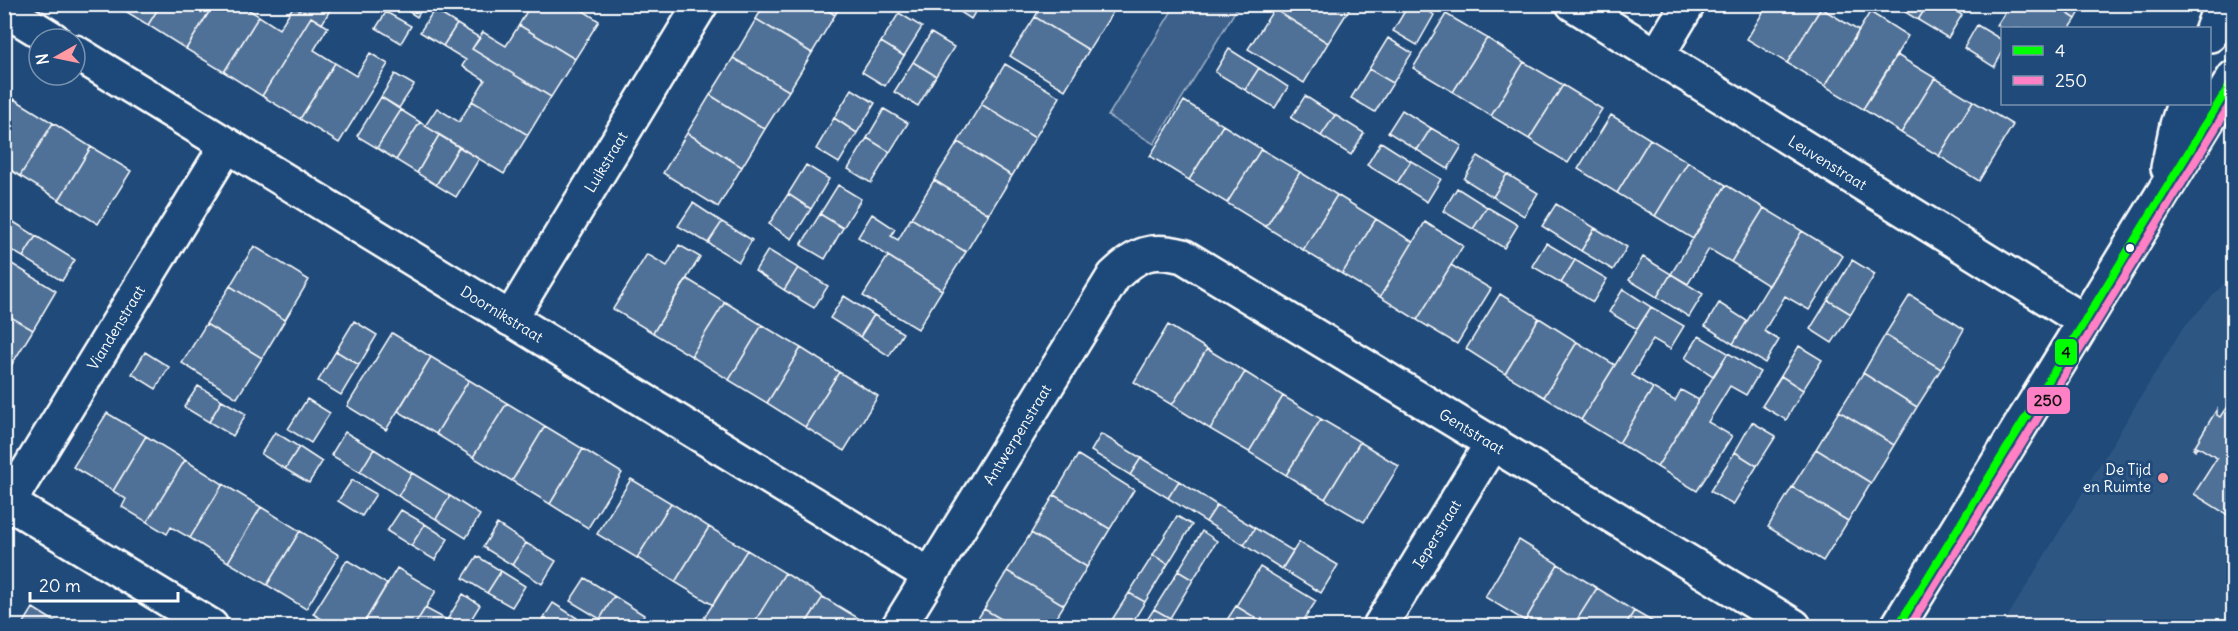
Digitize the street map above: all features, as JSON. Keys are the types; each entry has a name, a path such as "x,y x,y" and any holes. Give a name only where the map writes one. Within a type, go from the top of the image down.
{"street":[{"name":"Luikstraat","path":"510,318 701,4"},
{"name":"Leuvenstraat","path":"1573,4 2084,321"},
{"path":"1657,56 1688,4"},
{"path":"2211,32 2221,4"},
{"path":"4,9 33,27"},
{"name":"Doornikstraat","path":"87,59 929,575"},
{"path":"1898,627 2234,77"},
{"path":"2163,191 2176,125 2184,105"},
{"name":"Viandenstraat","path":"7,507 227,145"},
{"name":"Gentstraat","path":"1145,253 1164,251 1183,256 1794,627"},
{"name":"Antwerpenstraat","path":"899,627 1114,276 1129,262 1145,253"},
{"name":"Ieperstraat","path":"1380,627 1492,443"},
{"path":"7,507 211,627"}],"shaded area":[{"path":"1176,4 1239,5 1154,144 1108,116"},
{"name":"De Tijd en Ruimte","path":"2233,274 2233,626 2002,626 2182,329"}],"building":[{"path":"114,4 161,4 148,25"},
{"path":"161,4 214,4 186,49 148,25"},
{"path":"214,4 239,4 259,16 224,72 186,49"},
{"path":"303,4 333,5 322,24 311,17 262,96 224,72 259,16 279,29 293,7 300,10"},
{"path":"397,4 425,4 417,17"},
{"path":"531,4 573,4 599,21 575,59 519,25"},
{"path":"765,4 818,4 835,15 812,53 756,19"},
{"path":"818,4 842,4 835,15"},
{"path":"948,4 980,4 971,19"},
{"path":"1042,4 1100,4 1113,12 1089,50 1035,17"},
{"path":"1277,4 1352,5 1328,43 1274,9"},
{"path":"1409,4 1418,4 1434,15 1417,45 1393,31"},
{"path":"1768,4 1815,4 1821,8 1787,63 1747,39"},
{"path":"1892,4 1928,4 1918,20"},
{"path":"1928,4 1944,4 1962,15 1948,38 1918,20"},
{"path":"2010,4 2053,4 2076,19 2071,27 2001,28 1997,25"},
{"path":"2053,4 2084,4 2076,19"},
{"path":"1821,8 1859,31 1825,86 1787,63"},
{"path":"1274,9 1328,43 1304,83 1248,49"},
{"path":"434,10 457,24 443,46 420,32"},
{"path":"386,12 411,26 401,43 376,28"},
{"path":"1870,12 1908,36 1863,109 1825,86"},
{"path":"899,13 922,27 904,56 881,42"},
{"path":"1446,14 1487,38 1453,92 1413,68"},
{"path":"311,17 328,27 314,50 335,63 300,119 262,96"},
{"path":"1035,17 1089,50 1065,90 1010,56"},
{"path":"756,19 812,53 789,91 733,58"},
{"path":"457,24 480,38 472,49 551,97 528,135 472,101 485,80 462,66 466,60 443,46"},
{"path":"519,25 575,59 551,97 472,49 483,32 506,46"},
{"path":"1977,25 2001,39 2001,55 1994,67 1964,48"},
{"path":"931,33 954,47 936,76 913,62"},
{"path":"1388,38 1412,53 1393,83 1369,69"},
{"path":"1487,38 1524,62 1491,116 1453,92"},
{"path":"881,42 904,56 885,86 862,72"},
{"path":"1229,49 1259,68 1245,90 1215,72"},
{"path":"370,53 388,64 339,143 300,119 335,63 356,76"},
{"path":"1897,55 1935,78 1901,133 1863,109"},
{"path":"733,58 789,91 765,129 710,95"},
{"path":"913,62 936,76 918,106 894,92"},
{"path":"1524,62 1563,85 1529,139 1491,116"},
{"path":"1005,64 1060,97 1035,138 981,104"},
{"path":"1259,68 1288,87 1275,108 1245,90"},
{"path":"1369,69 1393,83 1375,112 1351,98"},
{"path":"395,74 414,85 399,108 381,97"},
{"path":"1935,78 1973,101 1939,156 1901,133"},
{"path":"1563,85 1602,109 1568,163 1529,139"},
{"path":"852,89 875,103 857,133 834,118"},
{"path":"4,93 14,99 4,114"},
{"path":"710,95 765,129 742,167 687,133"},
{"path":"1305,96 1335,115 1321,136 1291,118"},
{"path":"381,97 401,110 377,148 357,136"},
{"path":"14,99 53,123 20,176 4,166 4,114"},
{"path":"472,101 528,135 504,174 425,126 437,108 459,122"},
{"path":"1184,101 1223,125 1189,180 1150,156"},
{"path":"1973,101 2013,125 1979,181 1939,156"},
{"path":"981,104 1035,138 1012,176 958,142"},
{"path":"884,109 908,123 890,152 867,138"},
{"path":"401,110 420,122 396,160 377,148"},
{"path":"1402,110 1431,128 1417,150 1388,132"},
{"path":"1335,115 1364,133 1351,155 1321,136"},
{"path":"1611,115 1650,139 1617,193 1578,169"},
{"path":"834,118 857,133 839,163 816,149"},
{"path":"420,122 439,135 417,173 396,160"},
{"path":"53,123 91,147 59,200 20,176"},
{"path":"1223,125 1261,149 1227,203 1189,180"},
{"path":"1431,128 1462,146 1448,169 1417,150"},
{"path":"687,133 742,167 718,207 663,173"},
{"path":"439,135 459,147 436,185 417,173"},
{"path":"867,138 890,152 871,183 848,169"},
{"path":"1650,139 1688,162 1655,216 1617,193"},
{"path":"958,142 1012,176 989,214 934,180"},
{"path":"1381,142 1411,161 1397,183 1367,165"},
{"path":"91,147 131,171 98,224 59,200"},
{"path":"459,147 479,159 456,197 436,185"},
{"path":"1261,149 1300,172 1266,227 1227,203"},
{"path":"1478,156 1507,174 1493,197 1464,179"},
{"path":"1411,161 1441,179 1427,202 1397,183"},
{"path":"1688,162 1726,185 1693,239 1655,216"},
{"path":"806,165 829,179 811,209 788,194"},
{"path":"1300,172 1337,195 1303,250 1266,227"},
{"path":"1507,174 1538,193 1524,216 1493,197"},
{"path":"934,180 989,214 966,252 911,218"},
{"path":"838,185 861,199 843,228 820,214"},
{"path":"1726,185 1764,208 1731,262 1709,249 1688,284 1671,274"},
{"path":"1457,188 1487,207 1473,229 1443,211"},
{"path":"788,194 811,209 792,239 769,224"},
{"path":"1337,195 1376,219 1342,274 1303,250"},
{"path":"693,203 722,222 708,243 678,226"},
{"path":"1556,204 1595,228 1581,251 1542,226"},
{"path":"1487,207 1518,225 1504,248 1473,229"},
{"path":"1764,208 1802,231 1769,286 1731,262"},
{"path":"820,214 843,228 825,259 801,245"},
{"path":"872,214 895,229 891,236 898,240 911,218 966,252 942,290 858,237"},
{"path":"1376,219 1413,242 1380,297 1342,274"},
{"path":"12,221 36,236 23,257 4,246 4,233"},
{"path":"722,222 752,240 739,262 708,243"},
{"path":"1425,222 1463,246 1417,320 1380,297"},
{"path":"1595,228 1627,247 1613,270 1581,251"},
{"path":"1802,231 1843,256 1809,310 1785,296 1764,331 1779,340 1765,363 1733,344"},
{"path":"36,236 75,260 62,281 23,257"},
{"path":"1546,243 1575,260 1561,283 1532,266"},
{"path":"679,245 700,257 653,333 613,309 647,254 667,266"},
{"path":"254,246 309,280 285,320 230,286"},
{"path":"768,250 798,268 784,290 755,271"},
{"path":"888,256 942,290 918,329 863,296"},
{"path":"1643,257 1671,274 1657,297 1629,280"},
{"path":"4,259 56,291 33,330 4,313"},
{"path":"1575,260 1607,279 1593,302 1561,283"},
{"path":"1852,260 1875,274 1851,314 1828,300"},
{"path":"1451,265 1491,289 1457,344 1417,320"},
{"path":"798,268 828,286 814,308 784,290"},
{"path":"1671,274 1703,294 1689,317 1657,297"},
{"path":"687,279 725,302 691,356 653,333"},
{"path":"230,286 285,320 262,358 206,324"},
{"path":"1623,289 1651,307 1637,329 1609,312"},
{"path":"1500,294 1539,318 1505,374 1466,349"},
{"path":"1910,295 1964,329 1941,369 1885,335"},
{"path":"844,296 874,315 860,337 830,318"},
{"path":"1828,300 1851,314 1832,343 1810,329"},
{"path":"725,302 762,325 729,380 691,356"},
{"path":"1719,303 1747,321 1733,344 1705,326"},
{"path":"1651,307 1684,326 1670,349 1653,339 1632,375 1653,388 1619,443 1581,420"},
{"path":"4,313 33,330 9,369 4,366"},
{"path":"874,315 903,333 889,356 860,337"},
{"path":"1539,318 1577,342 1544,397 1505,374"},
{"path":"354,321 377,335 359,365 336,351"},
{"path":"206,324 262,358 237,398 182,363"},
{"path":"762,325 801,348 767,403 729,380"},
{"path":"1168,325 1207,349 1172,405 1134,382"},
{"path":"392,333 431,357 386,430 347,406"},
{"path":"1885,335 1941,369 1917,407 1863,373"},
{"path":"1699,336 1728,353 1713,376 1685,358"},
{"path":"1577,342 1615,365 1581,420 1544,397"},
{"path":"1799,346 1822,360 1803,390 1781,376"},
{"path":"801,348 839,372 805,427 767,403"},
{"path":"1207,349 1245,372 1210,429 1172,405"},
{"path":"336,351 359,365 341,395 318,381"},
{"path":"145,352 169,367 156,389 132,374"},
{"path":"1728,353 1760,372 1746,395 1730,386 1708,422 1732,436 1697,491 1657,467"},
{"path":"431,357 469,380 436,434 398,411"},
{"path":"839,372 878,396 844,451 805,427"},
{"path":"1245,372 1283,396 1249,452 1210,429"},
{"path":"1863,373 1917,407 1894,445 1839,411"},
{"path":"1781,376 1803,390 1786,420 1762,406"},
{"path":"469,380 507,403 473,457 436,434"},
{"path":"198,386 222,400 209,422 184,407"},
{"path":"1653,388 1675,401 1681,390 1699,400 1657,467 1619,443"},
{"path":"1283,396 1321,419 1286,475 1249,452"},
{"path":"2234,396 2234,519 2194,494 2217,458 2197,446 2195,451 2193,449 2217,409 2217,415 2220,417"},
{"path":"307,399 330,413 311,443 288,429"},
{"path":"222,400 246,414 233,436 209,422"},
{"path":"507,403 545,426 512,481 473,457"},
{"path":"1839,411 1894,445 1871,483 1816,449"},
{"path":"107,413 146,436 113,491 73,467"},
{"path":"1321,419 1360,442 1325,499 1286,475"},
{"path":"1752,422 1776,436 1757,466 1735,452"},
{"path":"545,426 583,449 550,504 512,481"},
{"path":"275,432 299,447 285,469 261,454"},
{"path":"345,432 374,449 360,472 331,455"},
{"path":"1101,434 1141,458 1130,475 1091,451"},
{"path":"146,436 185,460 147,522 122,507 126,499 113,491"},
{"path":"1360,442 1399,466 1364,522 1325,499"},
{"path":"299,447 322,462 309,483 285,469"},
{"path":"374,449 412,473 398,496 360,472"},
{"path":"583,449 622,473 588,528 550,504"},
{"path":"1816,449 1871,483 1848,521 1792,487"},
{"path":"1735,452 1757,466 1733,505 1710,491"},
{"path":"1078,455 1134,490 1110,529 1054,495"},
{"path":"1141,458 1179,481 1168,498 1130,475"},
{"path":"185,460 223,484 190,538 171,527 167,534 147,522"},
{"path":"412,473 450,496 436,519 398,496"},
{"path":"631,479 671,503 637,558 597,534"},
{"path":"352,480 376,494 362,516 338,501"},
{"path":"1179,481 1217,505 1206,522 1168,498"},
{"path":"223,484 261,507 228,562 190,538"},
{"path":"1792,487 1848,521 1823,561 1768,527"},
{"path":"1054,495 1110,529 1087,567 1031,533"},
{"path":"450,496 480,515 466,538 436,519"},
{"path":"671,503 709,527 675,582 637,558"},
{"path":"1217,505 1255,528 1244,545 1206,522"},
{"path":"261,507 300,531 267,585 228,562"},
{"path":"401,510 425,524 411,546 387,531"},
{"path":"1177,516 1192,525 1168,564 1153,555"},
{"path":"425,524 448,539 435,560 411,546"},
{"path":"497,524 526,543 512,565 483,547"},
{"path":"709,527 747,550 713,605 675,582"},
{"path":"1255,528 1293,551 1282,569 1244,545"},
{"path":"300,531 339,555 306,609 267,585"},
{"path":"1202,531 1217,541 1193,580 1178,571"},
{"path":"1031,533 1087,567 1064,605 1007,571"},
{"path":"1519,540 1558,564 1525,621 1485,597"},
{"path":"1299,542 1338,565 1321,593 1282,569"},
{"path":"526,543 556,561 542,584 512,565"},
{"path":"747,550 785,573 752,626 699,626"},
{"path":"1153,555 1168,564 1145,602 1129,593"},
{"path":"477,556 501,571 487,593 463,578"},
{"path":"347,560 387,584 362,626 334,626 313,614"},
{"path":"1558,564 1597,588 1573,626 1534,626 1525,621"},
{"path":"1260,567 1316,601 1300,626 1269,626 1236,606"},
{"path":"397,568 436,591 414,626 362,626"},
{"path":"501,571 525,586 512,607 487,593"},
{"path":"1007,571 1064,605 1051,626 1013,626 984,609"},
{"path":"1178,571 1193,580 1170,618 1154,609"},
{"path":"785,573 823,597 804,626 752,626"},
{"path":"585,578 614,596 600,619 570,601"},
{"path":"1597,588 1634,611 1625,626 1573,626"},
{"path":"1129,593 1145,602 1130,626 1108,626"},
{"path":"463,594 480,605 467,626 414,626 425,608 447,620"},
{"path":"614,596 644,615 637,626 611,626 600,619"},
{"path":"823,597 863,621 859,626 804,626"},
{"path":"553,603 577,618 571,626 539,625"},
{"path":"1236,606 1269,626 1223,626"},
{"path":"33,608 62,626 22,626"},
{"path":"984,609 1013,626 973,626"},
{"path":"1154,609 1170,618 1165,626 1143,626"},
{"path":"1634,611 1660,626 1625,626"}],"transit line":[{"name":"4","path":"1898,626 2234,78"},
{"name":"250","path":"1910,626 2234,98"}],"place":[{"name":"De Tijd en Ruimte","path":"2163,478"}]}
